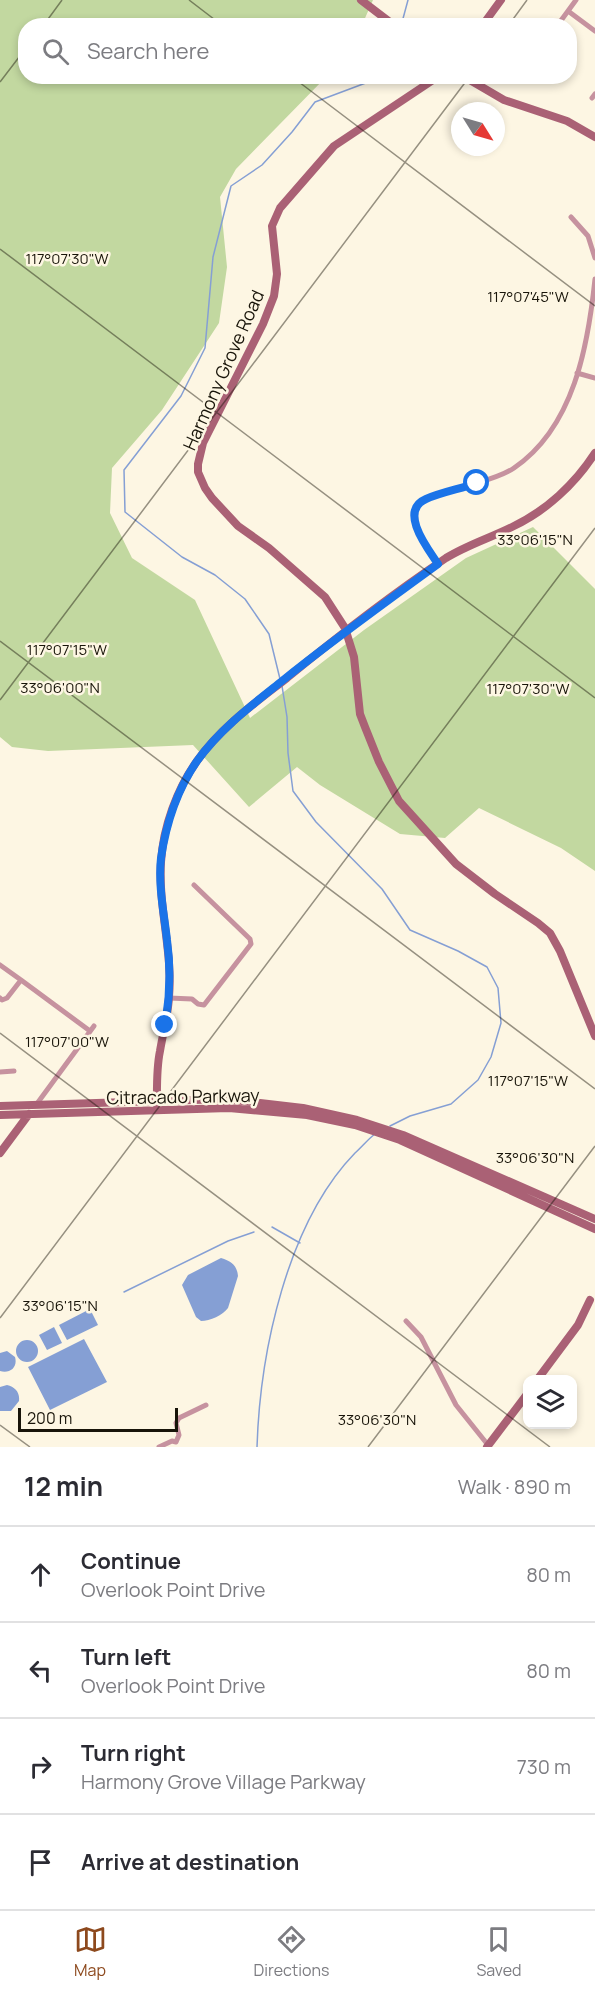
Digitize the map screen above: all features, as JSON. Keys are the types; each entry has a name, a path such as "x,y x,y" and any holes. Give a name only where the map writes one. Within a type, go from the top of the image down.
{"main road":[{"path":"361,0 385,18"},
{"path":"488,18 501,0"},
{"name":"Harmony Grove Road","path":"427,84 334,146 280,208 272,226 277,274 274,296 263,324 203,443 198,464 201,481 212,498 238,526 269,548 325,597 346,632 356,664 360,714 379,762 399,801 456,864 550,933 560,951 595,1036"},
{"path":"477,84 504,100 567,121 595,137"},
{"path":"157,1110 158,1066 169,998 170,972 162,911 161,862 172,809 196,763 225,728 329,644 438,564 539,511 570,484 595,453"},
{"name":"Citracado Parkway","path":"0,1106 235,1099 281,1104 402,1137 595,1219"},
{"path":"4,1115 13,1111 31,1110 36,1105"},
{"name":"Citracado Parkway","path":"4,1115 219,1108 259,1109 329,1116"},
{"path":"0,1154 29,1114"},
{"name":"Citracado Parkway","path":"402,1137 595,1228"},
{"path":"541,1375 578,1325 590,1300"},
{"path":"487,1446 523,1399"}],"street":[{"path":"563,18 576,0"},
{"path":"568,11 595,31"},
{"path":"571,217 588,236 595,258"},
{"path":"438,564 415,524 414,514 417,507 428,498 507,472 526,458 548,435 560,419 577,373 595,279"},
{"path":"577,373 595,378"},
{"path":"169,998 192,999 204,1005 251,944 250,939 194,885"},
{"path":"0,965 92,1029 36,1105"},
{"path":"0,998 2,1000 7,998 21,980"},
{"path":"0,1072 14,1071"},
{"path":"406,1322 420,1337 456,1405 487,1446"},
{"path":"159,1447 169,1442 177,1445 179,1434 176,1423 179,1418 206,1405"}],"green space":[{"path":"0,0 373,0 365,18 18,18 18,84 319,84 236,169 220,197 227,267 219,323 162,410 112,468 110,513 132,558 195,600 250,718 364,630 466,558 533,527 595,589 595,871 561,848 479,808 445,838 400,834 320,785 297,767 249,807 193,745 48,751 12,747 0,737"}],"water":[{"path":"221,1258 233,1264 238,1276 228,1308 216,1317 201,1321 196,1317 182,1285 188,1275"},
{"path":"90,1309 98,1325 67,1340 59,1325"},
{"path":"54,1327 62,1343 47,1350 39,1335"},
{"path":"84,1339 107,1382 50,1410 28,1367"},
{"path":"27,1340 35,1343 38,1351 35,1359 27,1362 19,1359 16,1351 19,1343"},
{"path":"7,1351 15,1357 16,1361 10,1371 4,1372 0,1371 0,1353"},
{"path":"7,1385 16,1390 19,1401 11,1411 0,1411 0,1387"}],"waterway":[{"path":"403,18 408,0"},
{"path":"280,679 269,634 245,599 215,575 182,557 125,512 124,470 181,396 205,348 213,257 231,186 262,165 315,102 363,84"},
{"path":"282,686 293,791 316,822 382,889 410,930 458,951 487,967 498,988 501,1023 491,1057 478,1080 451,1104 410,1116 390,1126"},
{"path":"257,1447 259,1410 271,1331 295,1252 311,1215 331,1182 355,1153 375,1134"},
{"path":"272,1227 300,1243"},
{"path":"124,1292 228,1241 254,1232"}],"route":[{"path":"165,1025 170,972 162,911 161,862 172,809 183,784 211,743 225,728 329,644 438,564 415,524 414,514 417,507 428,498 477,483"}]}
